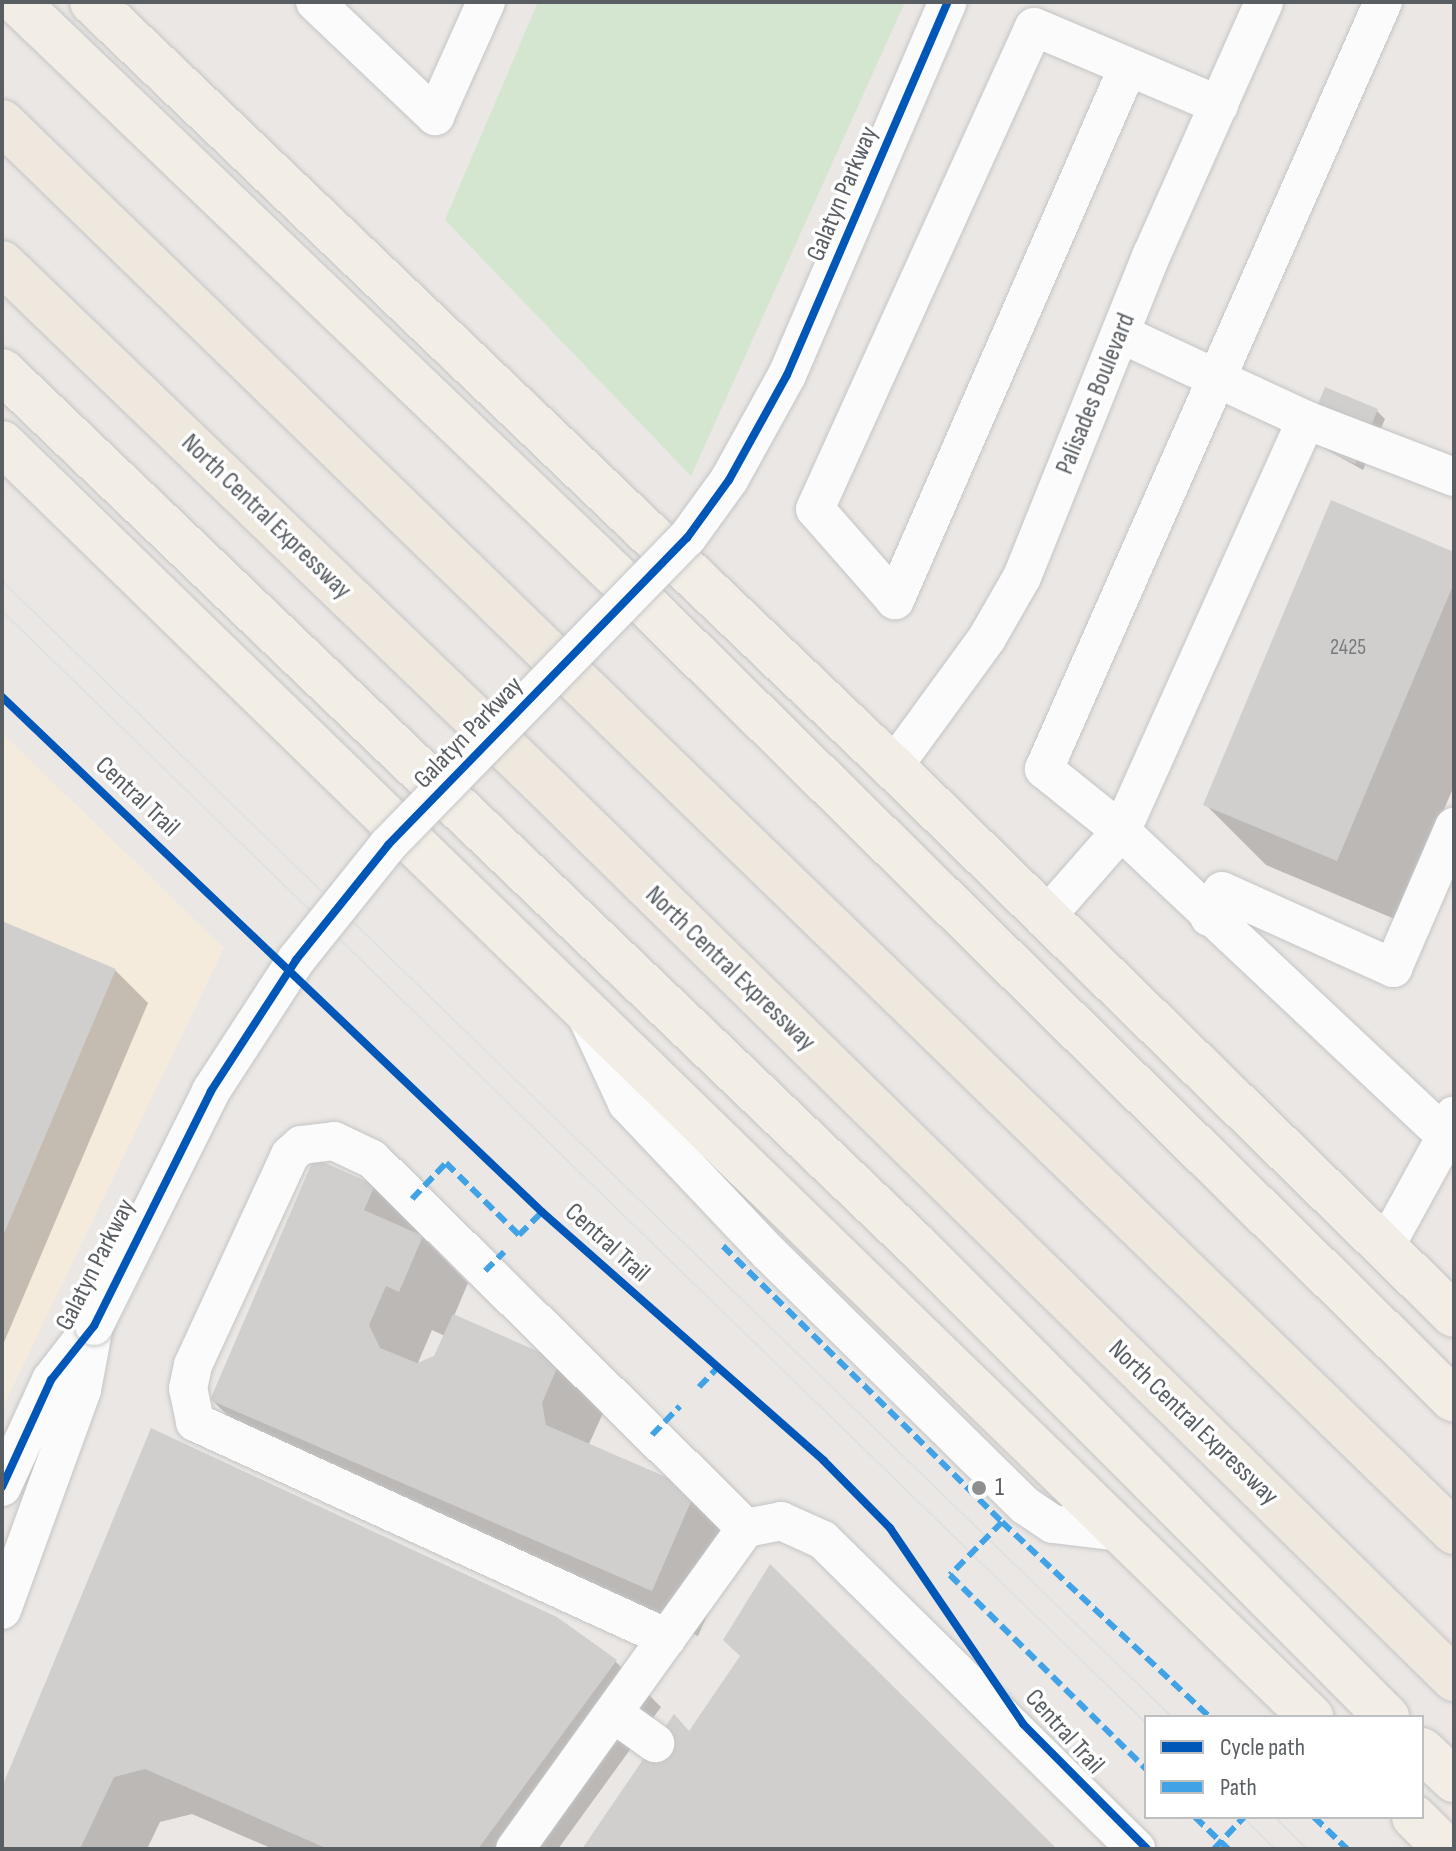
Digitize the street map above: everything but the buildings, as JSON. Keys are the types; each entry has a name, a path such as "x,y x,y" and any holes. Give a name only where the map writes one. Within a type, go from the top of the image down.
{"highway":[{"path":"2,122 1454,1532"},
{"name":"North Central Expressway","path":"2,263 541,782 1454,1679"}],"main road":[{"path":"17,2 634,593 1454,1400"},
{"path":"92,2 893,767 1044,919 1454,1315"},
{"path":"2,371 442,788 914,1243 1385,1715"},
{"path":"2,443 588,1019 1309,1715"},
{"path":"1424,1752 1454,1780"},
{"path":"1416,1819 1446,1849"}],"street":[{"path":"315,2 435,116 486,2"},
{"name":"Galatyn Parkway","path":"2,1487 51,1380 94,1326 165,1174 262,1009 342,901 442,788 687,538 757,433 948,2"},
{"name":"Palisades Boulevard","path":"893,767 979,650 1022,577 1121,334 1264,2"},
{"path":"1383,2 1220,382 1044,769 1121,831 1209,917 1450,1126 1385,1247"},
{"path":"1128,67 895,600 815,509 1034,27 1219,105"},
{"path":"1121,334 1306,420 1454,477"},
{"path":"1044,919 1121,831 1306,420"},
{"path":"1209,917 1222,891 1393,968 1454,827"},
{"path":"667,1638 195,1422 188,1388 193,1365 290,1155 317,1140 352,1147 372,1159 746,1528"},
{"name":"Galatyn Parkway","path":"2,1610 82,1390 94,1326"},
{"path":"515,1849 746,1528 781,1521 823,1540 1136,1849"},
{"path":"613,1713 655,1743"}],"shaded area":[{"path":"2,733 224,948 2,1409"}],"green space":[{"path":"538,2 905,2 691,476 445,220"}],"tram line":[{"path":"2,581 1170,1715"},
{"path":"2,611 1144,1721"},
{"path":"1245,1819 1275,1849"},
{"path":"1277,1819 1307,1849"}],"marked path":[{"path":"412,1199 446,1163 519,1235 542,1212"},
{"path":"723,1246 1002,1522 1208,1715"},
{"path":"485,1271 504,1252"},
{"path":"699,1387 720,1365"},
{"path":"652,1435 680,1406"},
{"path":"1002,1522 950,1575 1144,1767"},
{"path":"1197,1819 1228,1849"},
{"path":"1214,1849 1242,1819"},
{"path":"1316,1819 1347,1849"}],"cycle path":[{"path":"2,1487 51,1380 94,1326 211,1091 296,960 388,845 687,538 729,480 787,375 948,2"},
{"name":"Central Trail","path":"2,697 542,1212 824,1461 890,1528 1023,1724 1147,1849"}],"place":[{"name":"1","path":"979,1488"}]}
